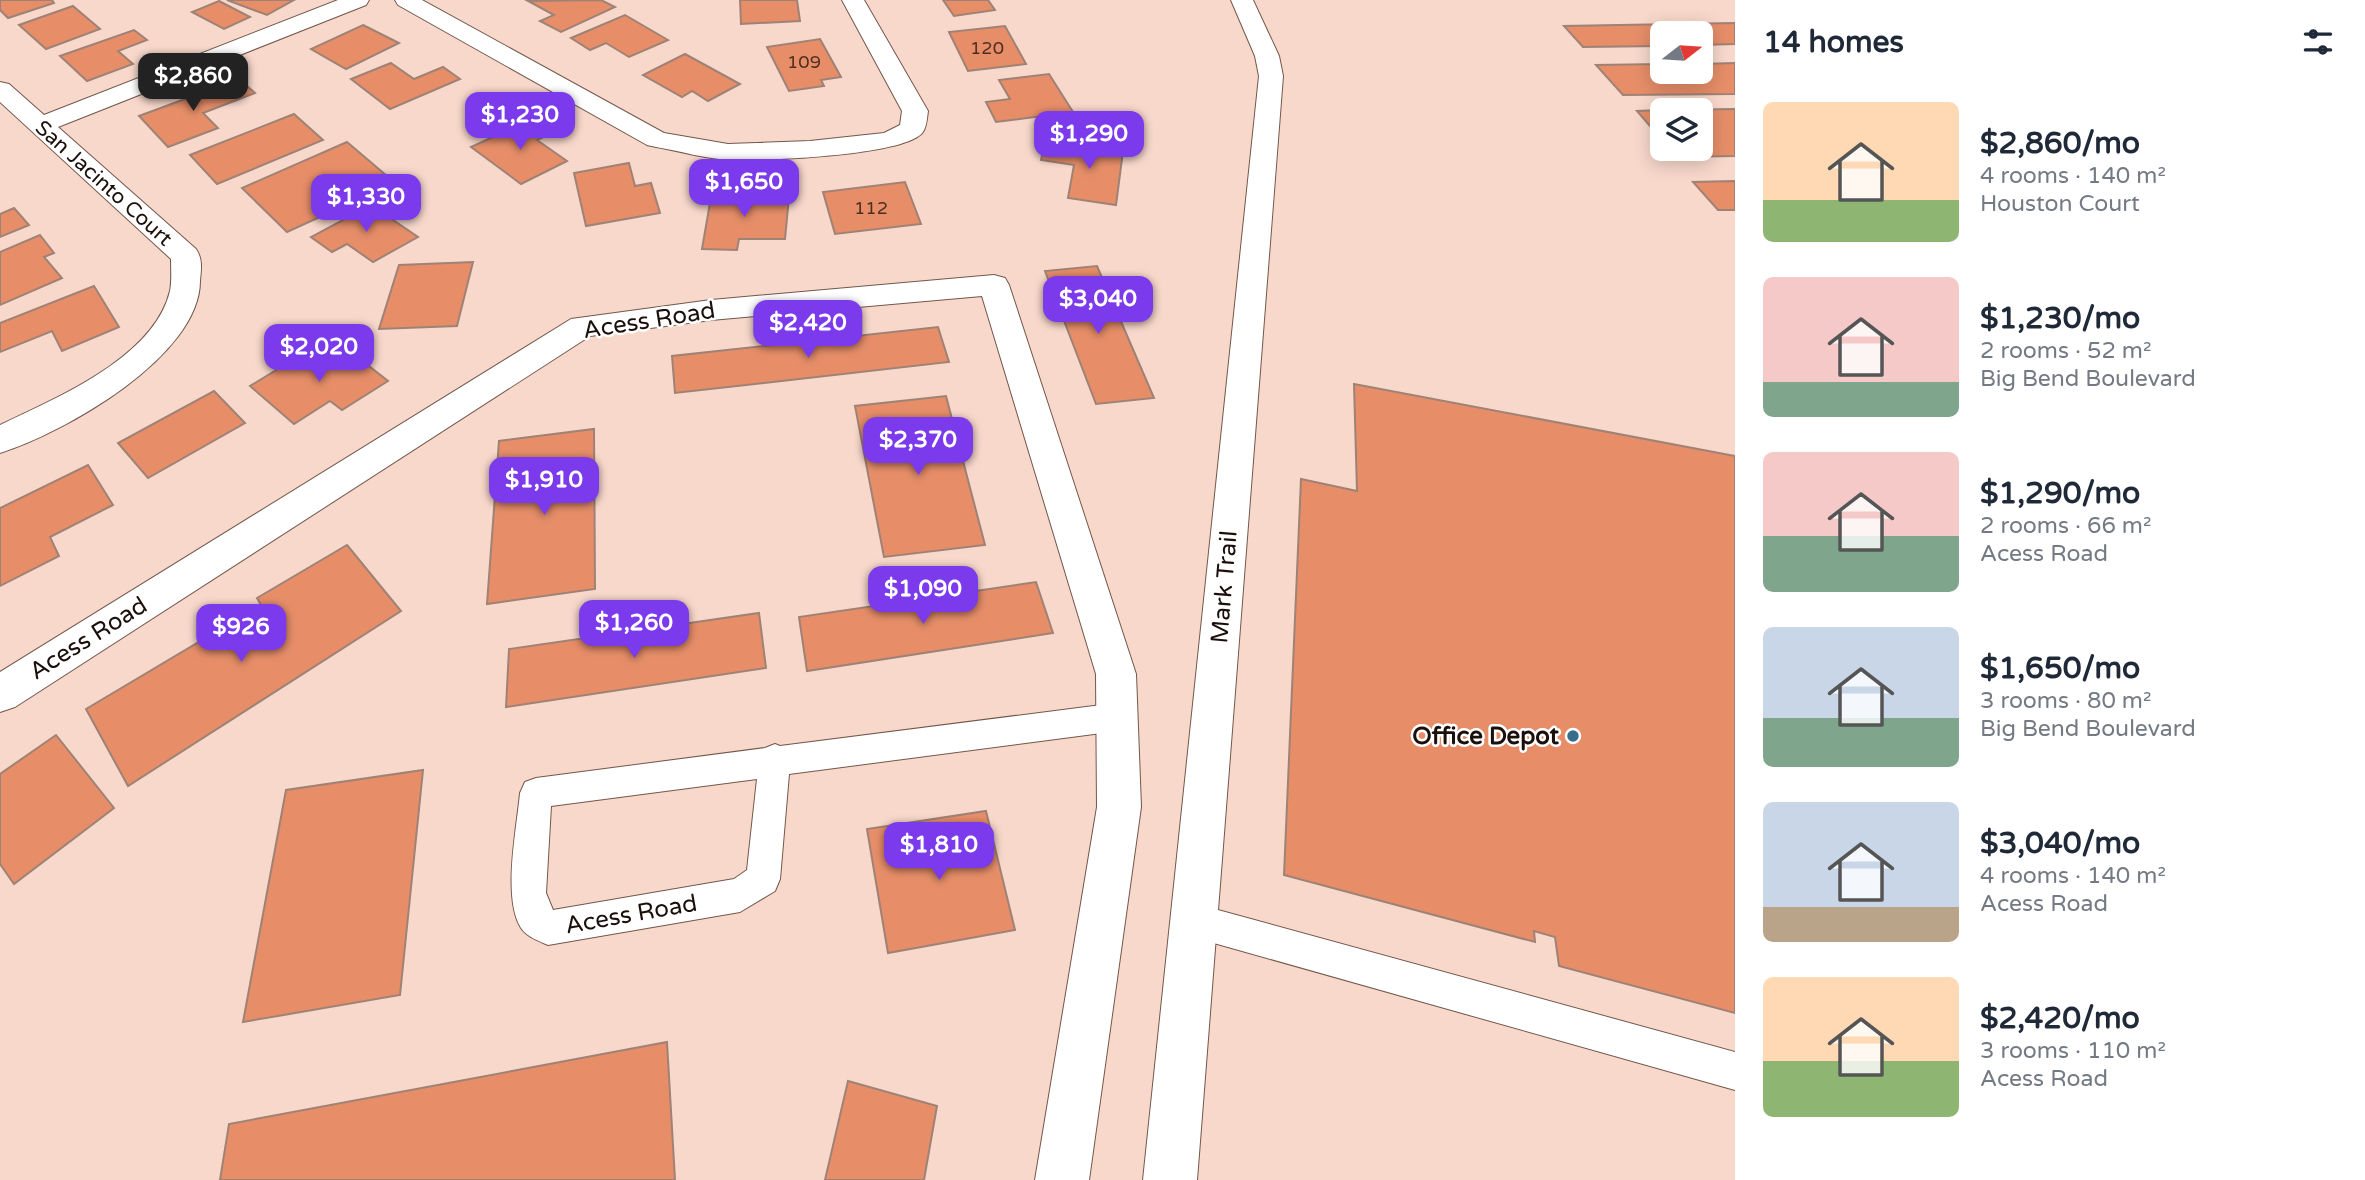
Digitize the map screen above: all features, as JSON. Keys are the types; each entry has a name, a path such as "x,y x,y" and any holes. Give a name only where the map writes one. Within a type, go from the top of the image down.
{"street":[{"path":"40,125 358,0"},
{"path":"406,0 656,139 728,152 810,149 890,140 912,129 915,111 853,0"},
{"name":"Mark Trail","path":"1170,1180 1196,921 1271,76 1267,56 1242,0"},
{"name":"San Jacinto Court","path":"0,89 186,256 190,279 180,312 169,330 131,368 100,388 0,440"},
{"name":"Acess Road","path":"0,694 582,326 711,310 994,285 1116,674 1119,807 1062,1180"}],"lane":[{"name":"Acess Road","path":"775,760 763,879 740,895 548,928 534,917 529,893 536,793 775,760 1117,717"},
{"path":"1196,921 1735,1071"}],"building":[{"path":"0,0 52,0 54,3 8,18 0,10"},
{"path":"227,0 294,0 267,15"},
{"path":"601,0 615,7 561,32 540,21 554,15 528,1"},
{"path":"740,0 797,0 800,21 741,24"},
{"path":"943,0 988,0 995,10 954,16"},
{"path":"219,1 250,17 224,29 192,12"},
{"path":"73,6 100,29 46,49 19,25"},
{"path":"625,15 668,40 629,57 606,43 590,50 571,38"},
{"path":"1713,23 1735,23 1735,44 1713,45"},
{"path":"1650,24 1650,46 1583,47 1564,26"},
{"path":"363,25 399,43 346,69 311,49"},
{"path":"1005,26 1026,64 968,71 949,32"},
{"path":"134,30 147,40 118,51 133,64 87,81 60,56"},
{"path":"820,39 841,77 821,80 824,86 789,91 767,47"},
{"path":"685,54 740,84 708,101 692,91 682,97 643,75"},
{"path":"391,63 414,79 443,67 460,79 390,109 351,79"},
{"path":"1735,63 1735,94 1623,95 1596,65 1650,64 1650,84 1713,84 1713,64"},
{"path":"1049,74 1073,112 996,122 986,102 1010,99 999,80"},
{"path":"239,79 255,93 203,113 218,128 168,147 139,116"},
{"path":"1713,109 1735,109 1735,156 1713,156"},
{"path":"1650,110 1650,126 1637,111"},
{"path":"294,114 323,140 217,184 190,155"},
{"path":"530,120 550,134 537,140 567,161 521,184 471,147"},
{"path":"1045,141 1123,151 1116,205 1068,198 1074,165 1041,160"},
{"path":"347,142 387,176 337,199 344,206 287,232 242,188"},
{"path":"629,163 635,186 651,183 660,213 586,226 574,173"},
{"path":"1735,181 1735,210 1718,210 1693,182"},
{"path":"905,182 921,224 835,234 823,192"},
{"path":"712,191 745,191 744,197 789,197 785,239 739,239 737,250 702,249"},
{"path":"371,205 418,237 373,262 347,244 332,252 311,237"},
{"path":"14,208 29,225 0,237 0,214"},
{"path":"40,235 54,253 44,257 62,278 0,305 0,252"},
{"path":"473,262 457,326 379,329 399,265"},
{"path":"1097,266 1154,398 1096,404 1045,271"},
{"path":"94,286 119,327 62,351 52,331 0,352 0,323"},
{"path":"938,327 949,362 675,393 672,356"},
{"path":"341,344 388,381 342,410 330,401 294,424 250,386 296,358 305,366"},
{"path":"1354,384 1735,456 1735,1013 1559,966 1555,937 1534,931 1535,942 1284,875 1301,479 1357,491"},
{"path":"214,391 245,423 148,478 118,443"},
{"path":"946,396 985,545 884,557 855,406"},
{"path":"594,429 595,589 487,604 499,441"},
{"path":"88,465 113,505 50,537 59,556 0,586 0,508"},
{"path":"347,545 401,611 128,786 86,709 261,605 257,598"},
{"path":"1036,582 1053,633 807,671 799,617"},
{"path":"759,613 766,668 506,707 509,649"},
{"path":"56,735 114,808 14,884 0,864 0,774"},
{"path":"423,770 400,995 243,1022 286,790"},
{"path":"986,811 1015,930 888,953 867,829"},
{"path":"667,1042 675,1180 220,1180 229,1124"},
{"path":"848,1081 937,1106 924,1180 825,1180"}],"place":[{"name":"Office Depot","path":"1573,736"}]}
